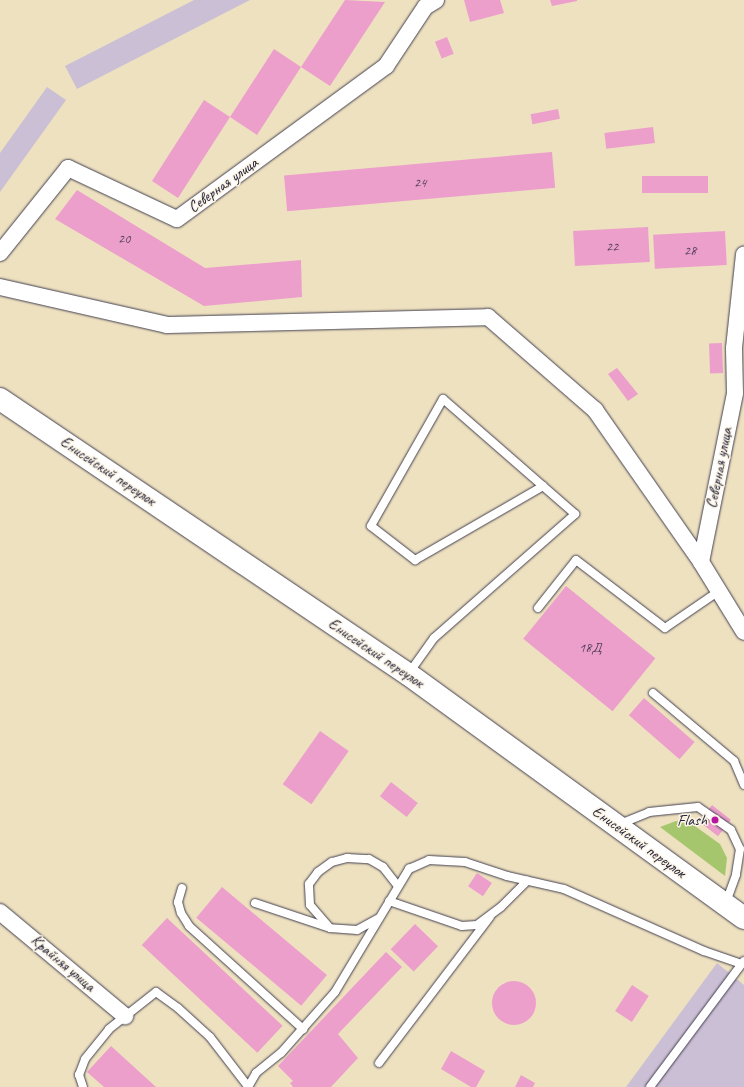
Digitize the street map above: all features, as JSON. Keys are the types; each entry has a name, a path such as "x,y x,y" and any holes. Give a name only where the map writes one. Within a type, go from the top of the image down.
{"main road":[{"name":"Енисейский переулок","path":"0,399 408,674 617,826 738,910"}],"street":[{"name":"Северная улица","path":"0,252 68,168 177,219 386,66 425,8 436,0"},
{"name":"Северная улица","path":"700,562 739,392 734,348 744,255"},
{"path":"0,287 167,326 488,318 595,410 700,562 744,632"},
{"name":"Крайняя улица","path":"0,912 125,1016"}],"lane":[{"path":"408,674 434,638 575,514 543,486 443,399 371,526 415,560 543,486"},
{"path":"538,608 576,560 665,628 719,591"},
{"path":"653,693 734,760 744,785"},
{"path":"617,826 649,812 698,807 731,830 740,849 736,875 738,910"},
{"path":"330,928 310,905 309,884 318,872 332,862 347,858 369,859 383,867 398,886"},
{"path":"83,1087 79,1075 85,1059 109,1030 156,992 178,1008 210,1037 248,1086 256,1073 281,1053 335,992 409,869 429,860 465,862 526,880 564,889 704,951 743,963 650,1087"},
{"path":"379,1063 490,917 526,880"},
{"path":"182,888 178,902 181,913 189,926 303,1029"},
{"path":"389,901 462,926 477,925 490,917"},
{"path":"255,903 330,928 358,930 380,917"}],"shaded area":[{"path":"194,0 250,0 77,89 65,66"},
{"path":"47,87 66,100 0,192 0,153"},
{"path":"717,963 744,985 744,1087 626,1087"}],"green space":[{"path":"676,821 692,824 720,844 727,858 725,876 660,827"}],"building":[{"path":"345,0 385,2 330,86 301,67"},
{"path":"464,0 500,0 504,13 470,22"},
{"path":"550,0 577,0 577,1 552,6"},
{"path":"447,37 454,54 442,59 435,42"},
{"path":"274,49 301,67 257,135 230,117"},
{"path":"204,100 230,117 178,198 152,181"},
{"path":"558,109 560,119 532,124 531,114"},
{"path":"653,127 655,143 606,149 604,133"},
{"path":"552,152 555,188 287,211 284,175"},
{"path":"642,176 708,176 708,193 642,193"},
{"path":"77,190 205,268 301,260 302,297 204,306 55,219"},
{"path":"648,227 650,262 575,266 573,231"},
{"path":"725,231 727,265 655,269 653,235"},
{"path":"709,343 722,343 723,373 710,373"},
{"path":"617,368 638,394 628,401 608,374"},
{"path":"566,586 655,658 613,711 523,639"},
{"path":"644,698 695,742 679,759 629,715"},
{"path":"320,731 349,751 311,804 283,784"},
{"path":"391,782 418,803 407,817 380,796"},
{"name":"Flash","path":"712,805 731,820 718,836 699,822"},
{"path":"477,873 492,883 483,896 468,886"},
{"path":"222,887 327,975 301,1006 196,918"},
{"path":"167,918 283,1026 257,1053 142,945"},
{"path":"415,924 438,946 414,971 391,949"},
{"path":"386,952 402,967 338,1034 358,1058 331,1087 293,1087 290,1083 293,1081 278,1066"},
{"path":"514,981 526,985 532,991 536,1003 532,1015 526,1021 514,1025 502,1021 496,1015 492,1003 496,991 502,985"},
{"path":"632,985 649,996 632,1022 615,1011"},
{"path":"111,1046 156,1087 104,1087 87,1072"},
{"path":"451,1051 485,1071 476,1087 471,1087 441,1069"},
{"path":"521,1075 535,1083 533,1087 515,1087"}],"place":[{"name":"Flash","path":"715,820"}]}
